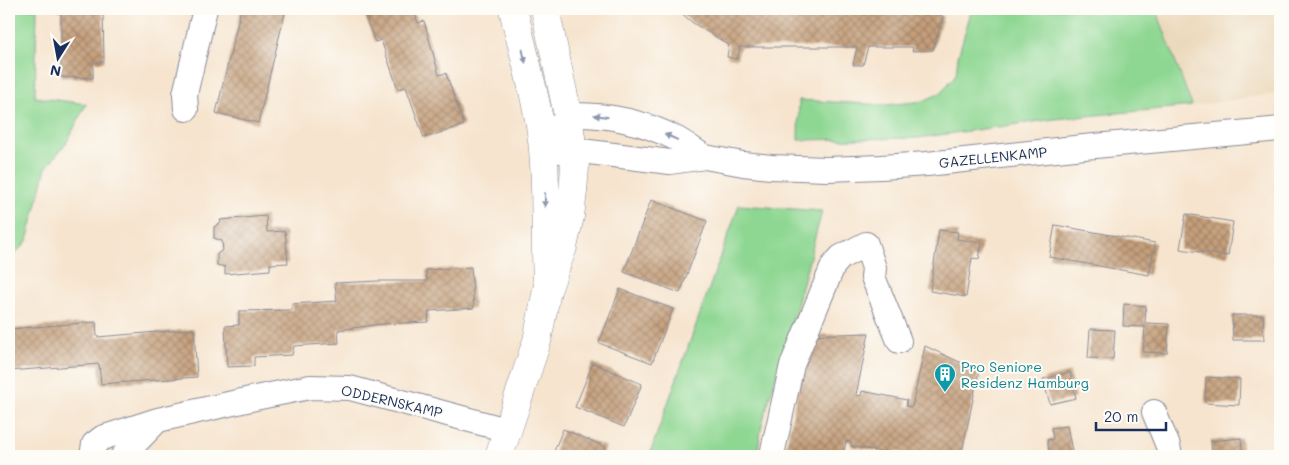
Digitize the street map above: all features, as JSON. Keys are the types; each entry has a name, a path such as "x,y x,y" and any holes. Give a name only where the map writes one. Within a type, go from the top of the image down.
{"main road":[{"path":"512,9 540,124 545,180 544,242 547,290"},
{"path":"499,456 537,341 547,290 563,247 570,216 574,183 573,150 568,115 545,9"},
{"path":"556,54 565,15 564,9"}],"street":[{"path":"186,109 185,94 205,9"},
{"name":"GAZELLENKAMP","path":"568,115 592,114 633,122 675,138 705,157"},
{"path":"543,151 568,115"},
{"name":"GAZELLENKAMP","path":"543,151 573,150 670,162 705,157 771,167 882,167 1280,129"},
{"path":"773,450 792,365 833,266 841,257 866,244 874,268 873,277 899,341"},
{"name":"ODDERNSKAMP","path":"92,456 94,444 102,438 158,420 310,387 350,388 507,430"},
{"path":"1154,412 1168,446 1170,456"},
{"path":"122,456 158,420"}],"shaded area":[{"path":"1156,9 1280,9 1280,93 1192,106"}],"green space":[{"path":"9,9 37,9 35,97 86,104 67,142 46,168 27,241 9,261"},
{"path":"968,9 1156,9 1192,106 1055,119 918,138 798,140 799,100 887,105 923,101 941,93 956,74 958,57 971,11"},
{"path":"739,205 822,211 798,302 762,424 757,456 649,456"}],"building":[{"path":"56,9 103,10 104,62 93,62 93,78 61,77 61,11"},
{"path":"241,9 286,9 258,123 216,113"},
{"path":"362,9 413,9 418,23 424,21 439,75 446,73 464,125 424,138 406,87 398,89 381,40 375,42"},
{"path":"681,9 909,9 943,16 933,50 912,51 913,47 868,47 863,65 853,65 857,47 740,47 737,59 727,57 729,45 693,23 680,12"},
{"path":"651,200 707,221 680,293 624,272"},
{"path":"1186,214 1233,222 1228,256 1180,249"},
{"path":"266,216 267,232 285,231 288,263 270,264 270,270 225,274 225,267 217,265 217,254 223,250 222,241 214,238 214,227 221,223 220,220"},
{"path":"1055,225 1155,243 1149,275 1049,257"},
{"path":"939,230 958,232 957,239 982,243 979,259 972,258 966,297 930,291"},
{"path":"471,267 474,308 429,311 428,322 382,324 338,330 339,343 294,346 292,355 254,357 254,366 227,367 225,326 239,325 239,311 292,310 292,304 337,301 335,283 427,281 426,270"},
{"path":"620,289 673,309 652,363 599,343"},
{"path":"1124,304 1146,306 1145,323 1169,324 1167,353 1143,352 1145,327 1123,326"},
{"path":"1232,315 1263,315 1264,340 1233,340"},
{"path":"96,322 97,337 194,329 197,377 101,384 99,364 9,371 9,329"},
{"path":"1090,329 1115,330 1113,359 1088,358"},
{"name":"Pro Seniore Residenz Hamburg","path":"869,333 856,395 861,396 862,391 907,400 906,406 912,407 925,346 979,371 961,456 901,456 902,453 897,451 896,455 851,446 851,442 846,441 843,456 784,456 809,335"},
{"path":"593,363 642,384 624,427 575,407"},
{"path":"1070,372 1076,398 1050,404 1043,379"},
{"path":"1206,377 1240,379 1239,405 1205,403"},
{"path":"1067,426 1073,456 1050,456 1047,440 1053,439 1051,428"},
{"path":"563,429 606,447 602,456 552,456"},
{"path":"1241,438 1243,456 1212,456 1211,441"}],"place":[{"name":"Pro Seniore Residenz Hamburg","path":"945,393"}]}
